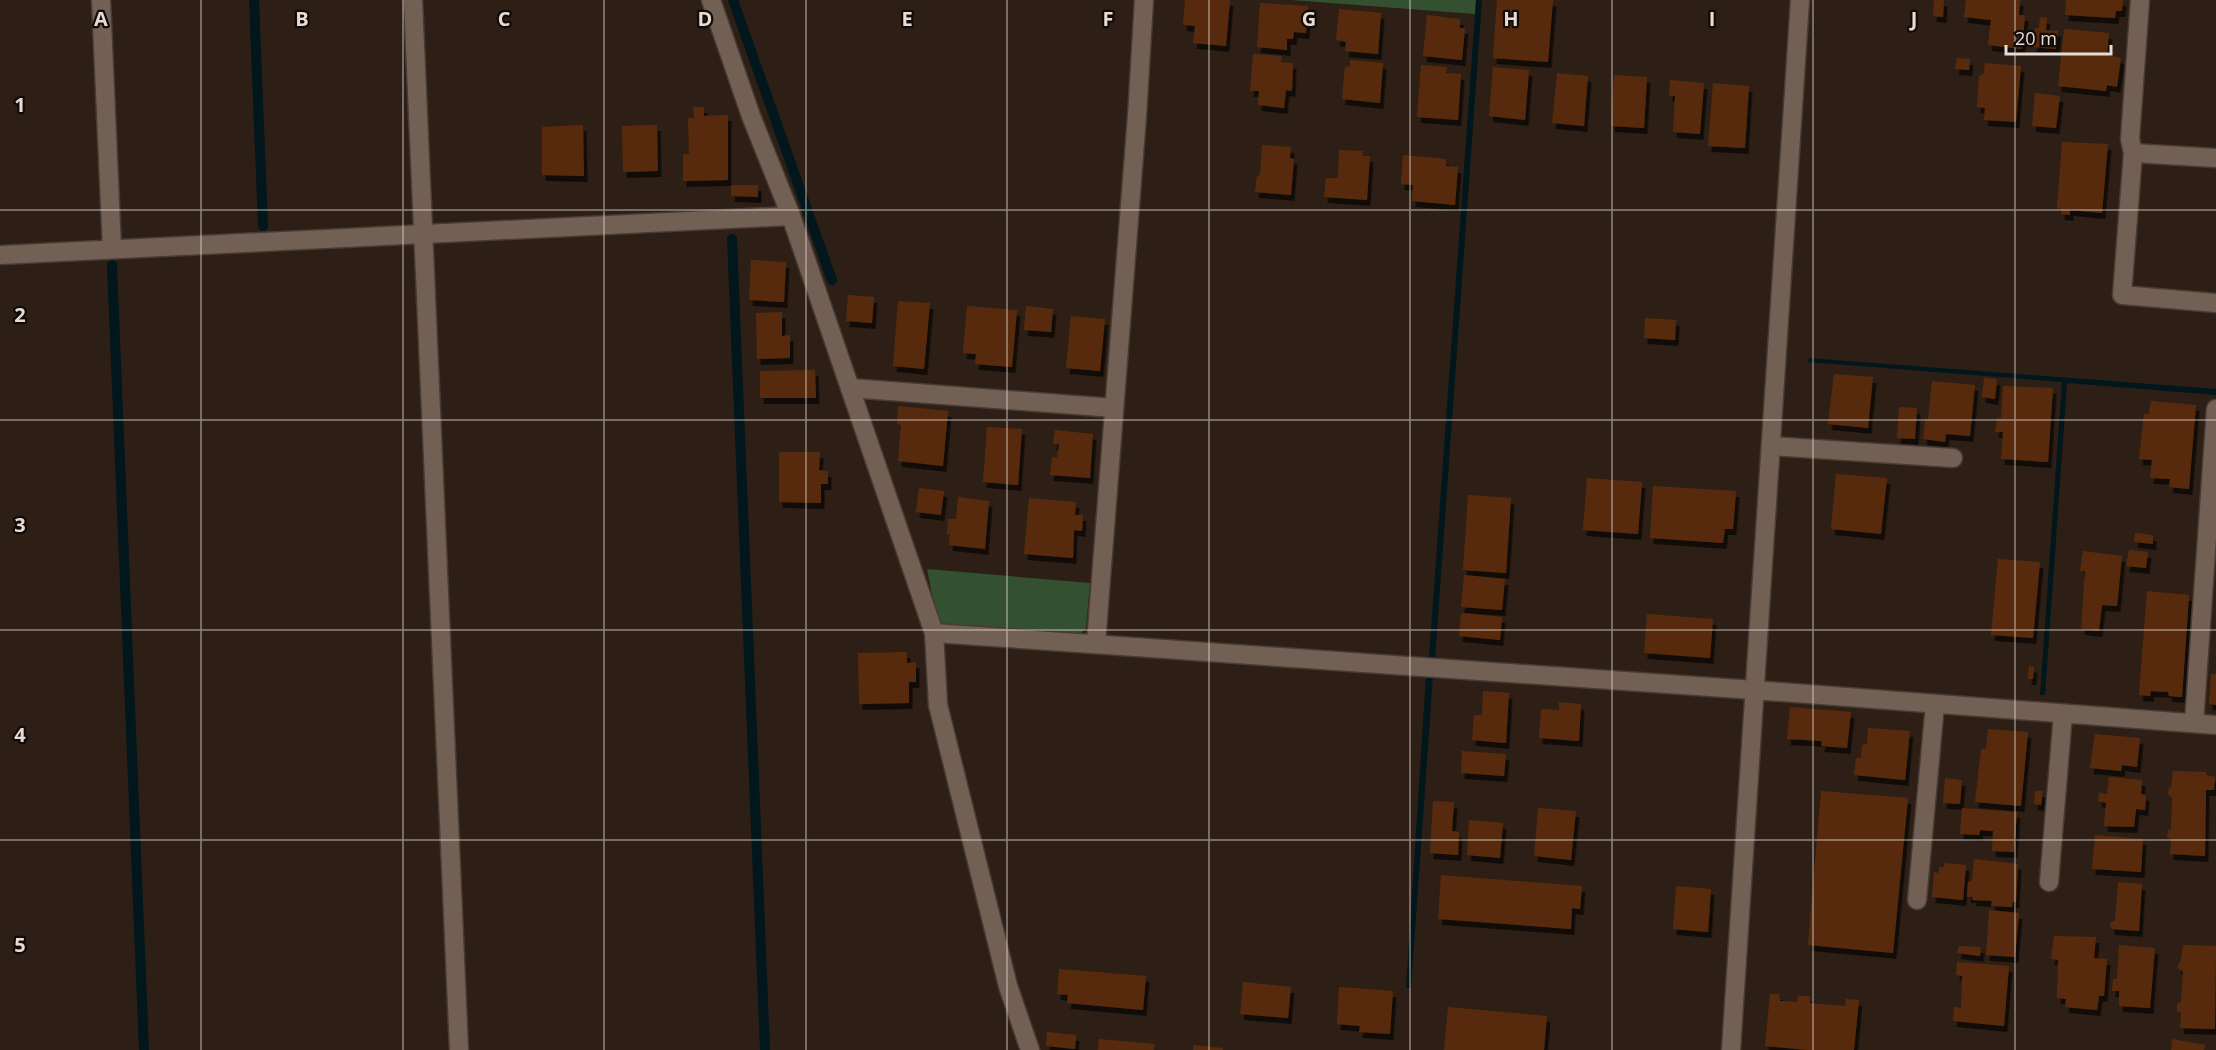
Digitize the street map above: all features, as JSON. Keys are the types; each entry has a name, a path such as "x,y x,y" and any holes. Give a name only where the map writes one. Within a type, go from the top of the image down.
{"street":[{"path":"101,0 112,249"},
{"path":"413,0 459,1050"},
{"path":"711,0 752,117 791,216 934,633 938,705 1008,986 1030,1050"},
{"path":"1095,643 1144,0"},
{"path":"1731,1050 1800,0"},
{"path":"2140,0 2130,139 2133,153 2122,295 2216,303"},
{"path":"2133,153 2216,158"},
{"path":"0,255 791,216"},
{"path":"850,388 1114,408"},
{"path":"2194,723 2216,409"},
{"path":"1770,446 1953,458"},
{"path":"934,633 1754,690 2216,725"},
{"path":"1917,900 1935,704"},
{"path":"2049,882 2063,714"}],"green space":[{"path":"1291,0 1476,0 1475,14"},
{"path":"927,569 1090,583 1086,628 1081,633 1072,635 944,625 938,621 936,615"}],"water":[{"path":"1476,0 1482,0 1435,659 1429,658"},
{"path":"1809,358 2216,389 2216,395 2067,383 2045,695 2040,695 2062,382 1808,362"},
{"path":"1426,675 1433,676 1411,988 1406,988"}],"building":[{"path":"1185,0 1230,0 1226,46 1193,43 1195,26 1183,25"},
{"path":"1497,0 1553,0 1548,62 1493,58"},
{"path":"1934,0 1944,0 1943,17 1933,16"},
{"path":"1966,0 2020,0 2019,15 2025,15 2022,49 1988,45 1991,20 1964,17"},
{"path":"2066,0 2123,0 2122,11 2116,11 2115,18 2065,15"},
{"path":"1260,3 1308,6 1306,33 1294,32 1293,39 1287,39 1287,50 1257,47"},
{"path":"1339,9 1381,13 1378,54 1345,51 1346,42 1336,40"},
{"path":"1427,15 1460,19 1460,28 1465,28 1462,60 1423,56"},
{"path":"2040,17 2047,18 2046,30 2058,31 2056,49 2033,47 2035,28 2039,28"},
{"path":"2064,29 2109,33 2107,55 2121,58 2117,87 2107,85 2106,91 2058,86"},
{"path":"1253,54 1282,56 1281,62 1293,63 1292,91 1286,90 1284,108 1258,105 1259,91 1250,91"},
{"path":"1957,58 1970,59 1969,70 1955,69"},
{"path":"1350,60 1383,63 1380,103 1342,99 1345,66 1350,67"},
{"path":"1985,63 2021,66 2016,122 1984,120 1985,108 1977,107 1979,76 1984,73"},
{"path":"1421,65 1447,67 1446,73 1461,74 1458,120 1417,117"},
{"path":"1493,67 1529,70 1525,120 1489,116"},
{"path":"1557,73 1588,76 1584,126 1552,123"},
{"path":"1614,75 1647,77 1644,128 1611,126"},
{"path":"1670,80 1704,83 1700,134 1673,132 1675,96 1669,96"},
{"path":"1713,83 1749,86 1745,148 1708,146"},
{"path":"2035,93 2060,96 2056,128 2032,126"},
{"path":"693,107 704,107 704,116 728,115 728,180 683,181 683,154 689,154 688,118 694,118"},
{"path":"583,125 584,176 542,175 542,127"},
{"path":"657,125 658,171 623,172 622,126"},
{"path":"2062,142 2108,144 2102,213 2070,210 2070,215 2061,214 2061,209 2057,208"},
{"path":"1262,145 1291,147 1290,158 1294,159 1291,195 1255,192 1257,176 1260,175"},
{"path":"1339,150 1363,151 1362,156 1370,156 1367,200 1324,197 1326,178 1338,178"},
{"path":"1403,155 1446,159 1446,166 1458,167 1455,205 1412,201 1413,185 1401,184"},
{"path":"731,185 758,185 758,197 731,196"},
{"path":"751,260 786,262 784,302 749,300"},
{"path":"848,295 874,297 872,323 846,321"},
{"path":"898,301 930,303 924,369 893,366"},
{"path":"967,306 1017,310 1012,367 975,364 976,354 963,353"},
{"path":"1026,306 1053,309 1051,332 1024,330"},
{"path":"782,312 782,336 790,335 790,358 757,359 756,313"},
{"path":"1071,316 1105,319 1100,371 1066,368"},
{"path":"1645,318 1676,320 1675,340 1644,338"},
{"path":"815,370 816,398 760,398 760,371"},
{"path":"1834,374 1873,377 1868,428 1828,424"},
{"path":"1984,378 1997,379 1995,399 1982,397"},
{"path":"1932,381 1975,385 1970,436 1946,434 1945,442 1923,439 1925,421 1928,419"},
{"path":"2003,386 2053,388 2048,462 2001,459 2003,432 1995,432 1997,418 2001,418"},
{"path":"2151,401 2196,405 2189,489 2169,487 2170,479 2150,478 2152,460 2139,459 2144,414 2149,414"},
{"path":"898,406 948,411 943,466 898,461 901,425 897,424"},
{"path":"1899,407 1917,408 1915,439 1897,438"},
{"path":"987,427 1022,429 1018,485 983,482"},
{"path":"1055,430 1093,434 1090,478 1050,475 1052,457 1057,458 1059,444 1053,444"},
{"path":"779,452 820,452 819,470 828,471 828,484 821,484 821,503 779,502"},
{"path":"1836,474 1887,478 1881,534 1831,529"},
{"path":"1587,478 1642,482 1638,534 1583,530"},
{"path":"1653,486 1736,491 1733,529 1725,529 1723,543 1650,538"},
{"path":"919,488 944,491 941,515 916,512"},
{"path":"1468,495 1511,498 1506,573 1463,570"},
{"path":"958,497 989,501 985,549 949,545 948,519 956,519"},
{"path":"1029,498 1076,502 1075,515 1083,515 1082,531 1074,530 1073,558 1024,554"},
{"path":"2135,533 2153,535 2153,544 2134,542"},
{"path":"2129,550 2148,552 2146,568 2126,566"},
{"path":"2083,551 2122,556 2117,606 2102,605 2099,631 2081,629 2085,571 2080,571"},
{"path":"1998,559 2040,562 2033,638 1991,635"},
{"path":"1464,575 1505,579 1502,610 1461,607"},
{"path":"2147,591 2189,595 2182,697 2169,696 2168,692 2151,691 2150,696 2139,695"},
{"path":"1461,613 1502,617 1500,640 1459,636"},
{"path":"1647,614 1713,619 1710,658 1644,653"},
{"path":"907,652 907,663 916,662 916,682 909,682 909,703 859,704 858,653"},
{"path":"2029,666 2034,667 2033,679 2028,679"},
{"path":"2211,674 2216,674 2216,705 2209,704"},
{"path":"1483,691 1509,693 1506,743 1472,740 1474,715 1482,715"},
{"path":"1559,702 1581,704 1579,741 1539,738 1541,709 1559,710"},
{"path":"1790,707 1851,712 1847,748 1821,746 1822,741 1787,739"},
{"path":"1868,728 1910,731 1905,780 1854,775 1856,758 1861,758 1862,745 1867,744"},
{"path":"1988,729 2028,732 2021,806 1975,802 1981,749 1986,749"},
{"path":"2095,734 2140,738 2137,767 2122,765 2121,771 2090,768"},
{"path":"1462,751 1506,754 1504,776 1461,773"},
{"path":"2173,771 2206,772 2206,775 2215,777 2214,790 2206,790 2205,856 2170,854 2171,840 2167,837 2168,830 2171,829 2172,798 2168,794"},
{"path":"2109,777 2142,780 2141,794 2146,795 2145,810 2136,809 2134,827 2104,826 2106,803 2098,801 2099,793 2107,794"},
{"path":"1945,778 1962,780 1960,804 1943,803"},
{"path":"1821,791 1908,798 1893,953 1808,945"},
{"path":"2035,791 2043,791 2041,805 2034,804"},
{"path":"1433,801 1454,802 1452,831 1459,832 1458,855 1430,853"},
{"path":"1538,808 1576,811 1571,860 1534,856"},
{"path":"1962,808 2017,812 2014,852 1992,851 1993,831 1980,830 1979,835 1960,834"},
{"path":"1469,820 1503,823 1500,858 1467,855"},
{"path":"2095,835 2143,839 2141,872 2092,869"},
{"path":"1974,859 2018,864 2016,902 2013,902 2012,907 1991,906 1992,901 1972,900 1973,897 1967,897 1968,882 1972,881"},
{"path":"1944,863 1966,865 1963,900 1932,897 1934,872 1939,873 1939,867 1944,867"},
{"path":"1441,875 1582,886 1580,909 1572,908 1571,929 1438,919"},
{"path":"2118,882 2142,884 2139,931 2111,929 2110,922 2115,921"},
{"path":"1676,886 1711,889 1708,932 1673,929"},
{"path":"1989,910 2019,913 2015,957 1986,955"},
{"path":"2054,936 2096,937 2094,958 2107,959 2104,996 2099,996 2097,1010 2065,1007 2066,999 2057,998 2058,960 2051,959"},
{"path":"2119,945 2155,948 2150,1008 2119,1006 2119,991 2112,991 2113,979 2117,979"},
{"path":"2183,945 2216,946 2215,1029 2180,1028 2181,1013 2177,1011 2177,1004 2181,1002 2183,971 2177,968 2181,960"},
{"path":"1959,946 1981,947 1980,956 1957,953"},
{"path":"1957,962 2009,966 2004,1026 1953,1021 1954,1007 1961,1008 1962,976 1956,975"},
{"path":"1059,969 1146,976 1143,1010 1067,1003 1068,995 1057,994"},
{"path":"1243,982 1291,987 1288,1018 1240,1014"},
{"path":"1339,987 1393,991 1390,1034 1359,1032 1360,1026 1337,1024"},
{"path":"1770,994 1779,994 1780,1001 1797,1002 1798,996 1810,996 1810,1003 1845,1006 1846,999 1859,1000 1854,1050 1808,1050 1765,1046"},
{"path":"1448,1007 1547,1016 1544,1050 1444,1050"},
{"path":"1047,1032 1076,1035 1075,1049 1046,1046"},
{"path":"1099,1039 1155,1044 1154,1050 1098,1050"},
{"path":"2172,1039 2205,1045 2204,1050 2171,1050"},
{"path":"1193,1045 1223,1048 1223,1050 1193,1050"}],"waterway":[{"path":"254,0 263,226"},
{"path":"733,0 832,280"},
{"path":"732,239 765,1050"},
{"path":"112,265 144,1050"}]}
